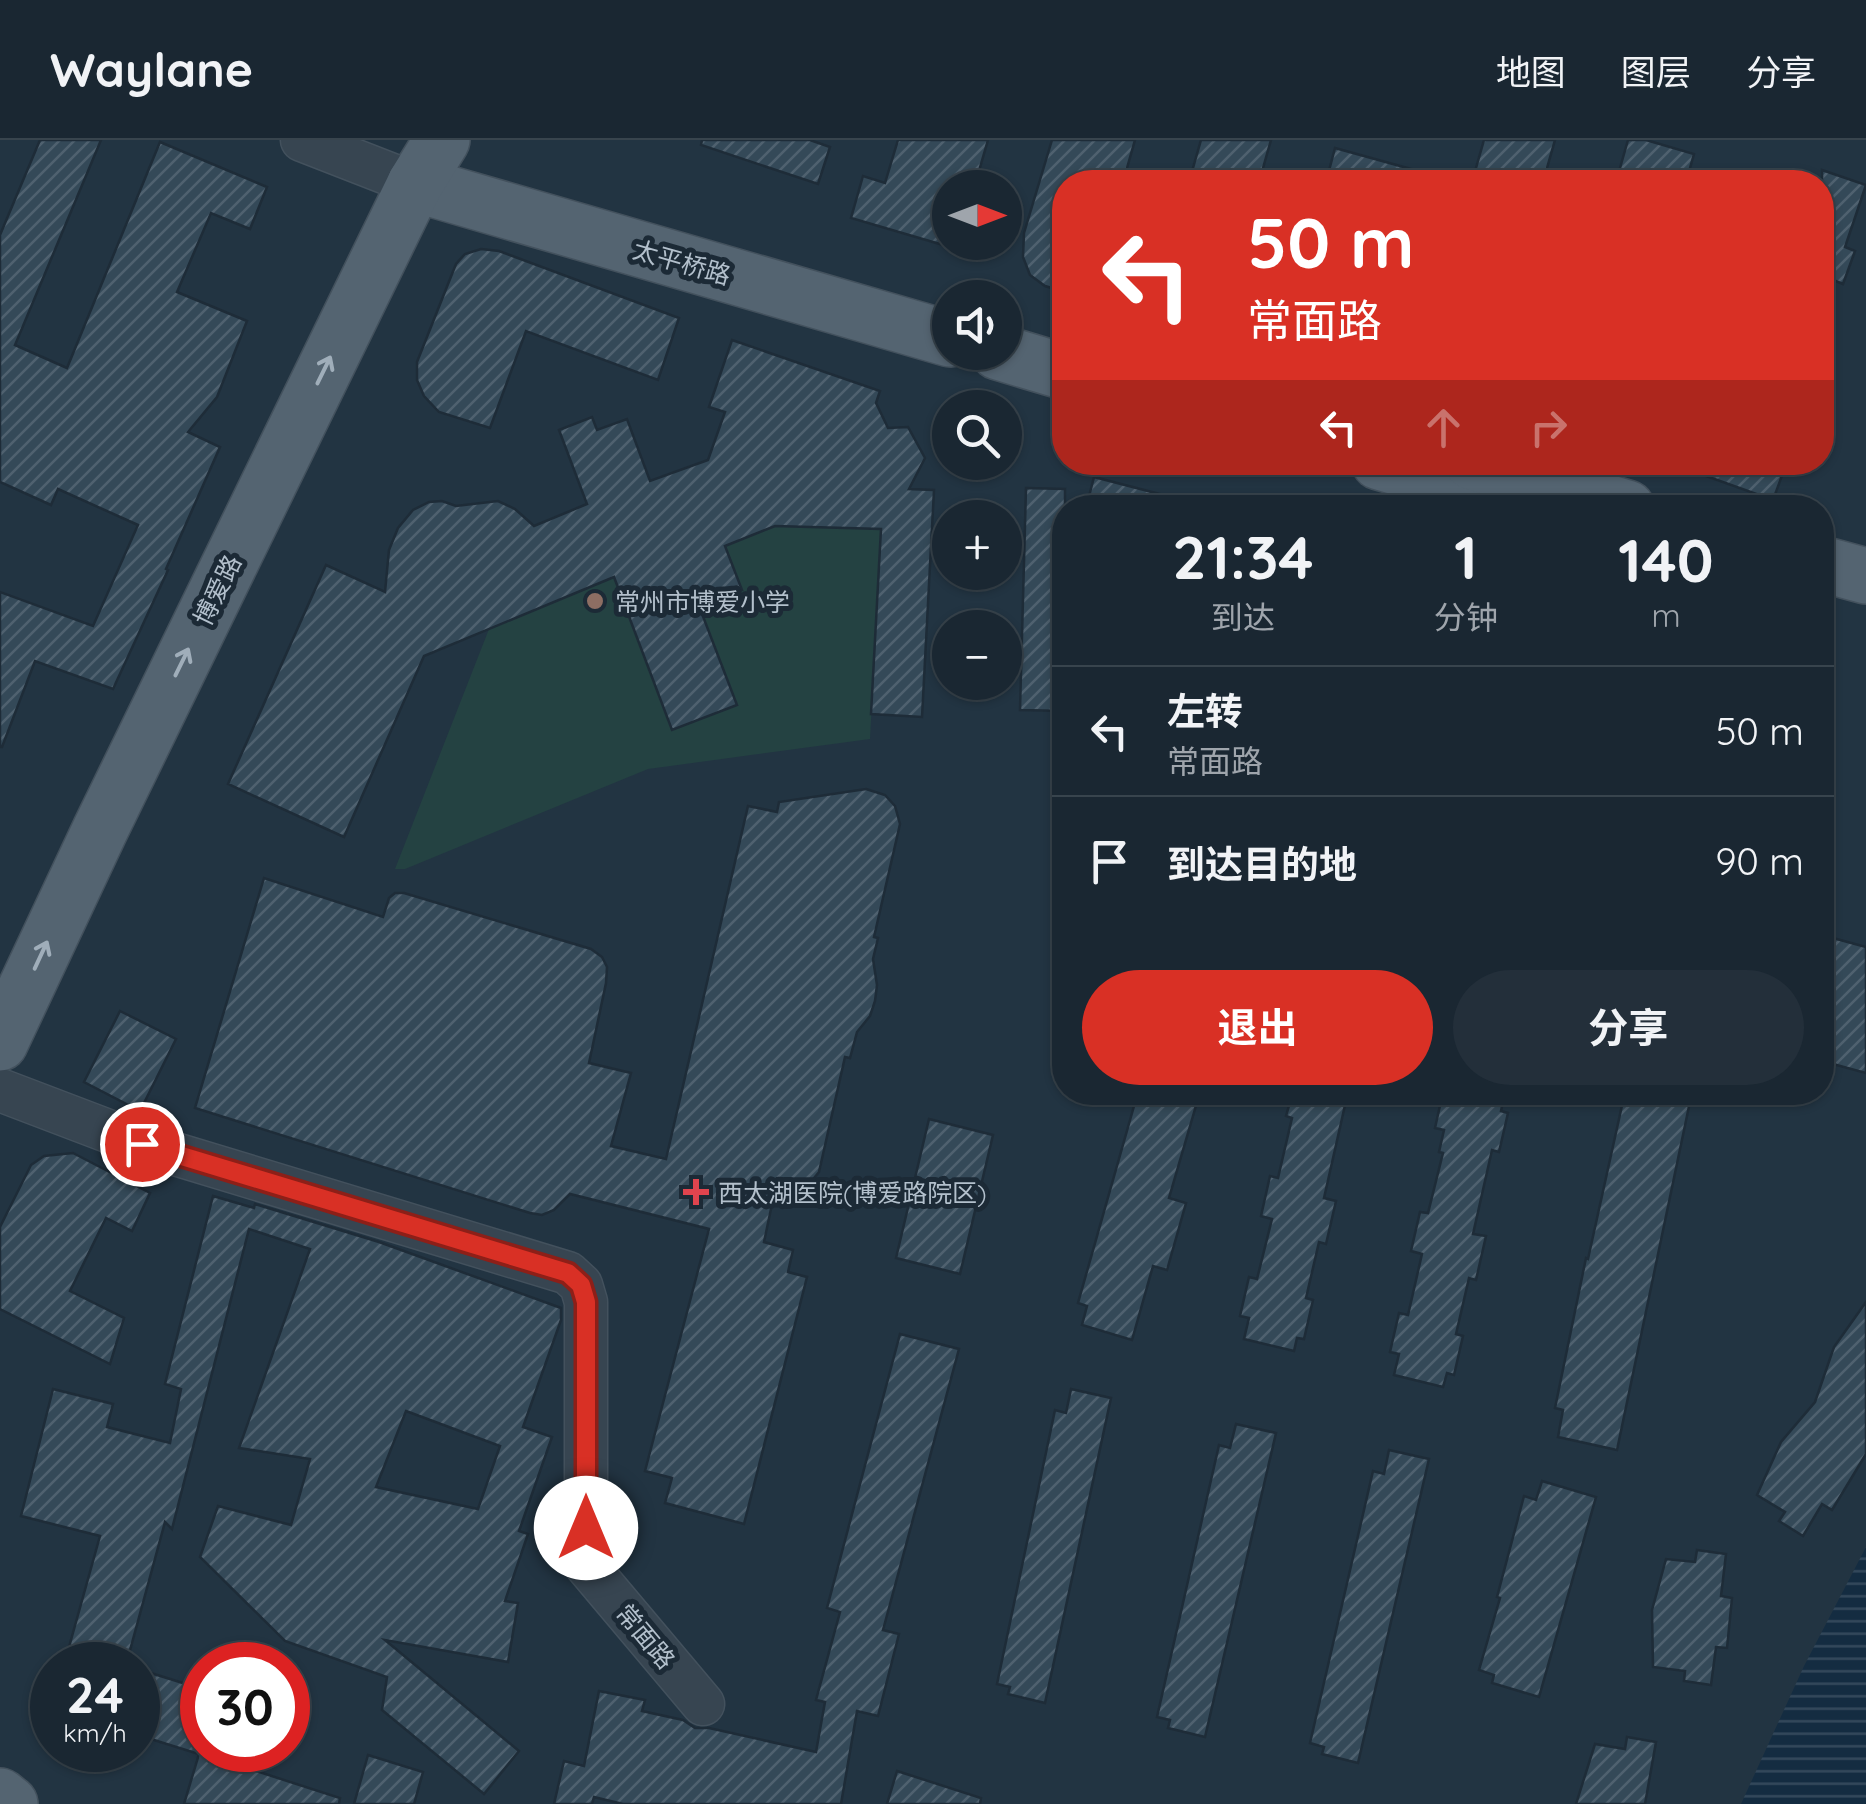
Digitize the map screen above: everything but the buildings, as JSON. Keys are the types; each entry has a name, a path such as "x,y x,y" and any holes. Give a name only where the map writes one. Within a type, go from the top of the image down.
{"main road":[{"path":"428,162 815,265 932,301"},
{"name":"太平桥路","path":"428,162 932,332"},
{"name":"博爱路","path":"0,1043 100,830 428,162"},
{"path":"1022,328 1052,337"},
{"path":"1022,359 1052,368"},
{"path":"1422,475 1489,495"},
{"path":"1516,475 1582,495"},
{"path":"1834,567 1866,576"},
{"path":"1834,595 1866,604"},
{"path":"0,1796 10,1804"}],"street":[{"path":"302,140 428,162"},
{"path":"370,140 428,162"},
{"name":"常面路","path":"0,1090 142,1144 568,1273 581,1285 586,1302 586,1565 702,1704"}],"green space":[{"path":"775,526 881,529 870,739 648,769 405,869 395,869 489,629 615,577 619,587"}],"water":[{"path":"1866,1547 1866,1804 1741,1804 1804,1666"}],"place":[{"name":"常州市博爱小学","path":"595,601"},
{"name":"西太湖医院(博爱路院区)","path":"696,1192"}],"route":[{"path":"142,1144 568,1273 581,1285 586,1302 586,1528"}]}
